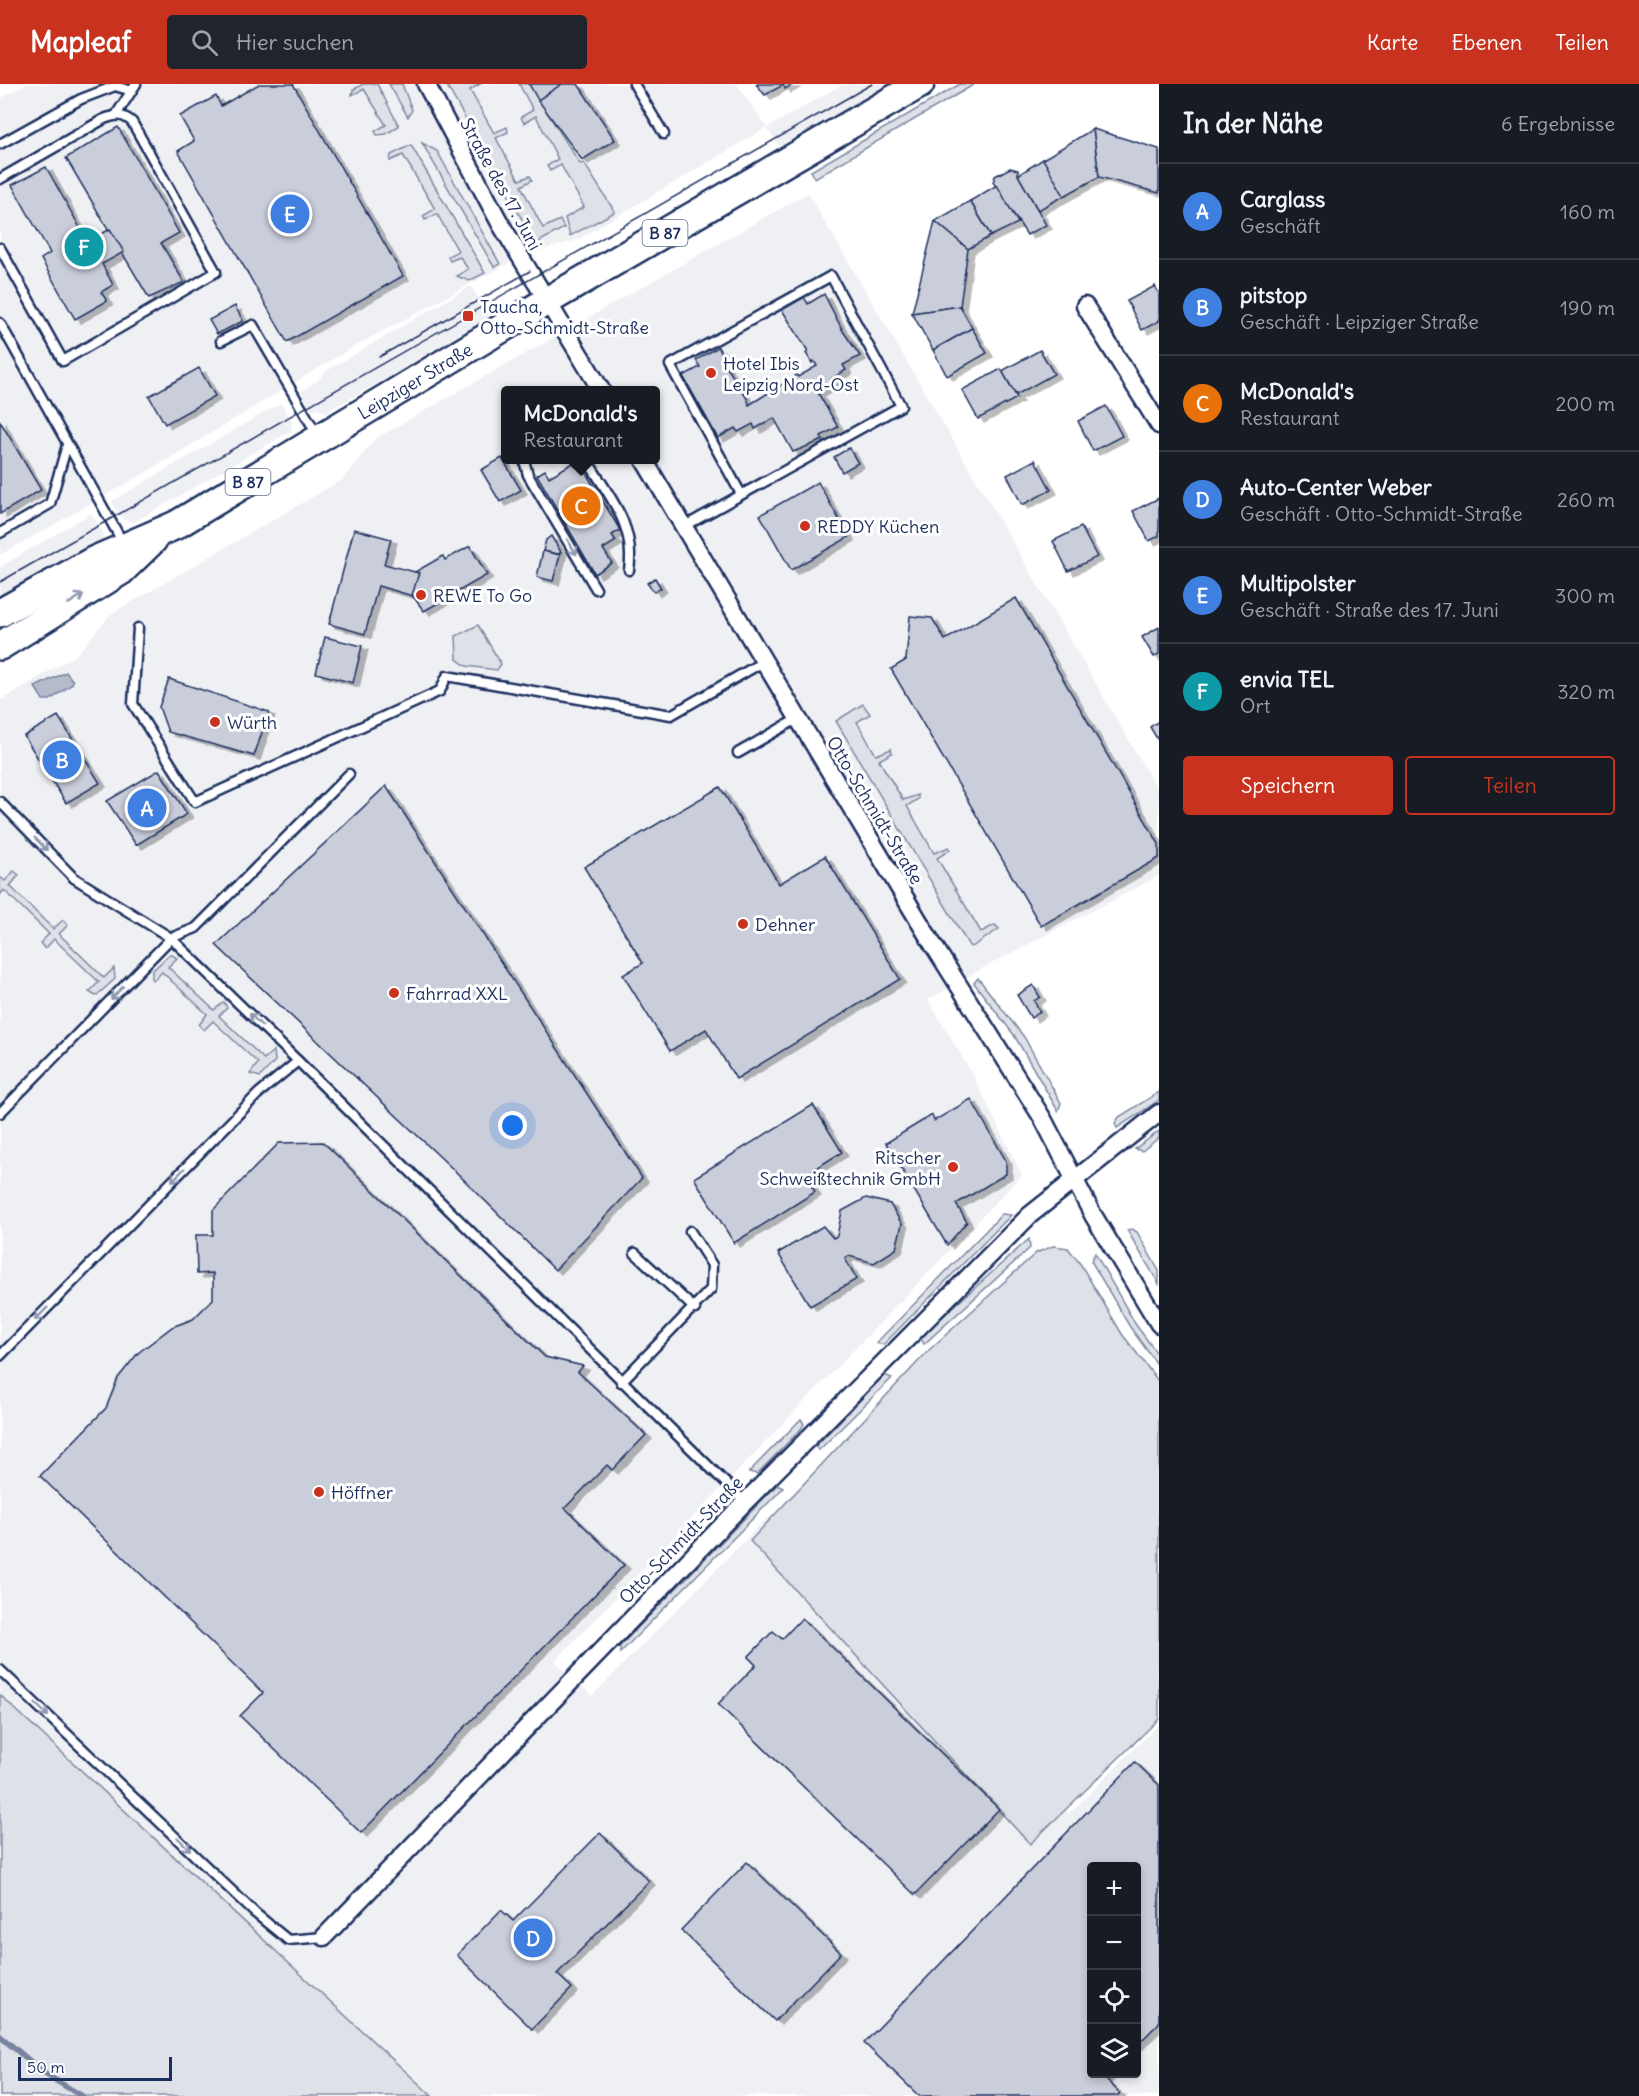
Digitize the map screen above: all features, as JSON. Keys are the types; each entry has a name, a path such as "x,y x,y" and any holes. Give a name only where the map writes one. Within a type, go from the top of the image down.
{"main road":[{"name":"Leipziger Straße","path":"0,646 121,571 158,535 547,301 920,84"},
{"name":"Leipziger Straße","path":"0,613 124,545 158,535"}],"street":[{"name":"Straße des 17. Juni","path":"426,84 500,223 547,301"},
{"path":"547,301 599,386"},
{"path":"1085,306 1159,425"},
{"name":"Otto-Schmidt-Straße","path":"647,464 932,943 1032,1100 1074,1178 1159,1324"},
{"path":"1074,1178 1159,1113"},
{"name":"Otto-Schmidt-Straße","path":"324,1937 745,1502 1030,1215 1074,1178"}],"lane":[{"path":"634,84 664,134"},
{"path":"0,144 81,99 115,86 134,87 116,115 0,179"},
{"path":"0,248 63,361 216,272 132,122 125,116 116,115"},
{"path":"685,526 901,406 831,276 670,365 741,494"},
{"path":"0,323 124,545"},
{"path":"221,341 253,325 320,438"},
{"path":"0,533 50,504 67,445"},
{"path":"525,464 528,475 596,589"},
{"path":"590,464 628,528 632,554 629,570"},
{"path":"138,628 133,704 195,802 440,691 447,676 671,715 763,662"},
{"path":"738,753 797,719"},
{"path":"0,1113 171,938 196,928 349,774"},
{"path":"0,802 74,878 171,938 745,1502"},
{"path":"0,1356 259,1093 298,1061"},
{"path":"621,1382 711,1289 712,1265 690,1231"},
{"path":"635,1253 694,1309"},
{"path":"0,1670 255,1913 288,1940 324,1937"}],"shaded area":[{"path":"26,84 737,84 767,128 843,84 890,84 780,146 766,128 577,240 522,256 355,346 145,473 0,555 0,99"},
{"path":"363,84 377,84 399,126 386,134 377,135 375,131 386,125 364,89 352,95 353,90"},
{"path":"389,84 402,84 412,110 408,117"},
{"path":"446,84 480,84 470,90 494,133 507,127 508,132 496,138 519,180 530,176 532,180 521,186 543,228 560,220 564,228 537,243 532,237"},
{"path":"519,84 529,84 580,164 584,163 615,212 570,236 565,218 584,207 561,165 550,171 547,166 558,159 536,116 524,123 521,117 533,110"},
{"path":"960,84 975,84 815,178 811,171"},
{"path":"422,143 437,151 500,264 494,267"},
{"path":"411,145 485,273 469,281 457,276 468,269 460,257 450,261 448,256 458,251 437,214 425,220 423,216 435,209 403,155 390,161 391,155"},
{"path":"808,193 1159,792 1159,876 983,968 928,1000 974,1077 1022,1175 555,1661 592,1696 767,1518 1069,1814 1159,1724 1159,2096 432,2096 0,1695 0,701 76,655 111,614 342,480 375,439"},
{"path":"471,286 491,320 326,412 317,408 312,410 301,391 316,382 328,370"},
{"path":"281,403 292,422 291,431 134,522 124,520 115,509 112,501"},
{"path":"91,513 103,532 103,541 0,600 0,567"},
{"path":"478,625 501,664 497,670 466,666 457,659 456,636"},
{"path":"863,704 870,714 857,722 876,755 891,749 892,753 879,760 903,800 918,795 918,799 907,806 934,853 949,847 950,850 937,858 981,932 995,925 999,929 972,947 969,946 836,721"},
{"path":"14,871 19,875 10,886 53,929 63,920 68,925 59,934 104,978 114,968 115,979 96,996 89,992 99,982 54,939 45,949 40,943 49,934 4,890 0,895 0,877 5,881"},
{"path":"170,954 177,958 168,967 214,1010 224,1002 227,1008 219,1016 264,1059 274,1050 275,1061 260,1077 250,1074 258,1063 213,1021 204,1030 199,1025 207,1014 162,972 154,980 152,979 152,971"},
{"path":"978,978 1024,1037 1061,1103 1058,1111 1014,1035 974,983"},
{"path":"1159,1092 1159,1100 1117,1128 1115,1123 1119,1117"},
{"path":"1159,1131 1159,1138 1142,1151 1135,1149"},
{"path":"1002,1214 1011,1215 883,1345 876,1343"},
{"path":"1132,1229 1137,1232 1159,1271 1159,1284 1127,1230"},
{"path":"1029,1239 1030,1248 924,1344 920,1337"},
{"path":"1053,1246 1068,1248 1081,1265 1122,1334 1159,1382 1159,1719 1030,1844 750,1541 929,1350 1036,1253"},
{"path":"1095,1253 1136,1325 1159,1356 1159,1367 1130,1327 1091,1261"},
{"path":"884,1375 892,1378 819,1450 815,1447"},
{"path":"801,1419 804,1424 801,1429 757,1474 749,1472"},
{"path":"777,1485 783,1488 620,1653 620,1646"},
{"path":"0,1695 432,2096 0,2096"}],"water":[{"path":"66,672 73,681 72,684 50,700 43,700 35,687"}],"building":[{"path":"259,84 293,84 403,276 287,342 178,151 194,141 180,116 216,96 221,106"},
{"path":"529,84 562,84 538,100"},
{"path":"562,84 578,84 615,140 582,160 538,100"},
{"path":"756,84 794,84 785,89 783,85 765,95"},
{"path":"118,127 179,233 161,243 184,282 149,298 66,158"},
{"path":"1093,129 1159,149 1159,193 1099,177"},
{"path":"1093,129 1099,177 1064,196 1043,159"},
{"path":"1043,159 1064,196 1038,210 1018,175"},
{"path":"46,167 88,242 110,229 124,252 102,264 113,285 101,292 107,301 75,319 41,259 50,253 12,185"},
{"path":"1010,168 1018,170 1018,175 1046,225 1027,235 993,182 995,176"},
{"path":"997,185 1018,223 991,236 970,201"},
{"path":"970,201 991,236 968,249 935,221"},
{"path":"935,221 968,249 960,306 912,313"},
{"path":"1155,286 1159,294 1159,321 1142,330 1127,301"},
{"name":"Hotel Ibis Leipzig Nord-Ost","path":"824,294 843,331 860,356 843,365 846,370 831,379 834,384 818,393 838,427 821,436 823,440 793,452 774,418 755,429 753,424 738,432 735,428 718,438 683,376 700,367 696,360 718,347 725,359 723,361 749,405 797,375 798,377 817,366 814,361 812,363 806,353 808,351 782,310 804,297 808,304"},
{"path":"235,306 243,321 217,334 209,320"},
{"path":"960,306 972,328 933,350 912,313"},
{"path":"972,328 987,353 947,376 933,350"},
{"path":"1040,350 1054,374 1016,395 1002,371"},
{"path":"199,368 215,396 165,424 149,396"},
{"path":"1001,369 1017,398 978,419 962,390"},
{"path":"1106,406 1122,436 1093,451 1078,421"},
{"path":"0,421 41,490 0,514"},
{"path":"849,448 858,463 842,472 834,457"},
{"path":"501,459 501,464 506,464 521,490 500,502 481,470"},
{"path":"1035,460 1051,490 1022,505 1007,475"},
{"path":"571,464 575,466 581,464 620,530 612,535 616,541 603,549 612,563 595,574 537,475 545,470 549,477"},
{"name":"REDDY Küchen","path":"818,482 849,537 791,570 760,515"},
{"path":"1159,498 1159,536 1149,541 1133,511"},
{"path":"1081,527 1097,557 1068,571 1053,541"},
{"path":"354,529 391,539 384,564 419,573 413,596 378,586 365,634 329,624"},
{"path":"551,536 561,552 558,554 543,551 546,540"},
{"path":"470,546 487,575 424,611 412,595 419,573 415,572 443,556 445,560"},
{"path":"543,551 560,555 553,581 537,577"},
{"path":"655,578 661,588 654,592 647,583"},
{"path":"1016,598 1159,844 1159,858 1041,926 891,669 906,660 910,616 932,618 945,640"},
{"path":"1159,627 1159,654 1154,657 1142,637"},
{"path":"325,637 362,646 353,683 316,673"},
{"name":"Würth","path":"169,679 269,712 254,756 168,732 159,707"},
{"path":"58,716 100,783 66,803 24,736"},
{"path":"1159,721 1159,742 1150,727"},
{"path":"159,770 187,814 136,845 107,801"},
{"name":"Fahrrad XXL","path":"386,786 642,1178 555,1270 457,1173 216,945"},
{"name":"Dehner","path":"720,787 779,884 825,856 900,979 736,1079 706,1029 670,1051 623,975 643,963 584,867"},
{"path":"1033,985 1040,997 1034,1001 1040,1012 1031,1018 1017,995"},
{"name":"Ritscher Schweißtechnik GmbH","path":"971,1099 1006,1161 1006,1174 956,1204 967,1222 947,1245 886,1143 932,1115 934,1121"},
{"path":"813,1105 842,1152 805,1175 815,1192 734,1243 694,1178"},
{"name":"Höffner","path":"323,1142 545,1357 583,1366 578,1372 646,1435 612,1470 607,1465 565,1508 624,1565 361,1833 240,1716 263,1693 40,1476 106,1408 118,1378 138,1353 172,1327 193,1319 213,1299 213,1273 197,1274 196,1235 213,1235 213,1210 279,1143"},
{"path":"866,1198 890,1204 902,1224 896,1249 874,1263 849,1256 845,1259 857,1279 810,1306 778,1253 823,1226 833,1238 837,1236 842,1211"},
{"path":"802,1618 999,1809 915,1895 718,1704 756,1665 748,1657 773,1631 782,1639"},
{"path":"1135,1762 1159,1785 1159,2023 1141,2041 1141,1862 1087,1862 1087,2078 1106,2078 1120,2093 1117,2096 919,2096 864,2043"},
{"path":"600,1833 649,1881 557,1974 572,1988 532,2029 457,1955 501,1910 513,1921"},
{"path":"747,1862 841,1953 775,2021 681,1930"}],"waterway":[{"path":"0,2036 45,2074 82,2096"}],"tram line":[{"path":"0,582 872,84"},
{"path":"379,357 530,271"}],"place":[{"name":"Multipolster","path":"290,214"},
{"name":"envia TEL","path":"84,247"},
{"name":"Taucha, Otto-Schmidt-Straße","path":"468,316"},
{"name":"Hotel Ibis Leipzig Nord-Ost","path":"711,373"},
{"name":"McDonald's","path":"581,506"},
{"name":"REDDY Küchen","path":"805,526"},
{"name":"REWE To Go","path":"421,595"},
{"name":"Würth","path":"215,722"},
{"name":"pitstop","path":"62,760"},
{"name":"Carglass","path":"147,808"},
{"name":"Dehner","path":"743,924"},
{"name":"Fahrrad XXL","path":"394,993"},
{"name":"Ritscher Schweißtechnik GmbH","path":"953,1167"},
{"name":"Höffner","path":"319,1492"},
{"name":"Auto-Center Weber","path":"533,1938"}]}
